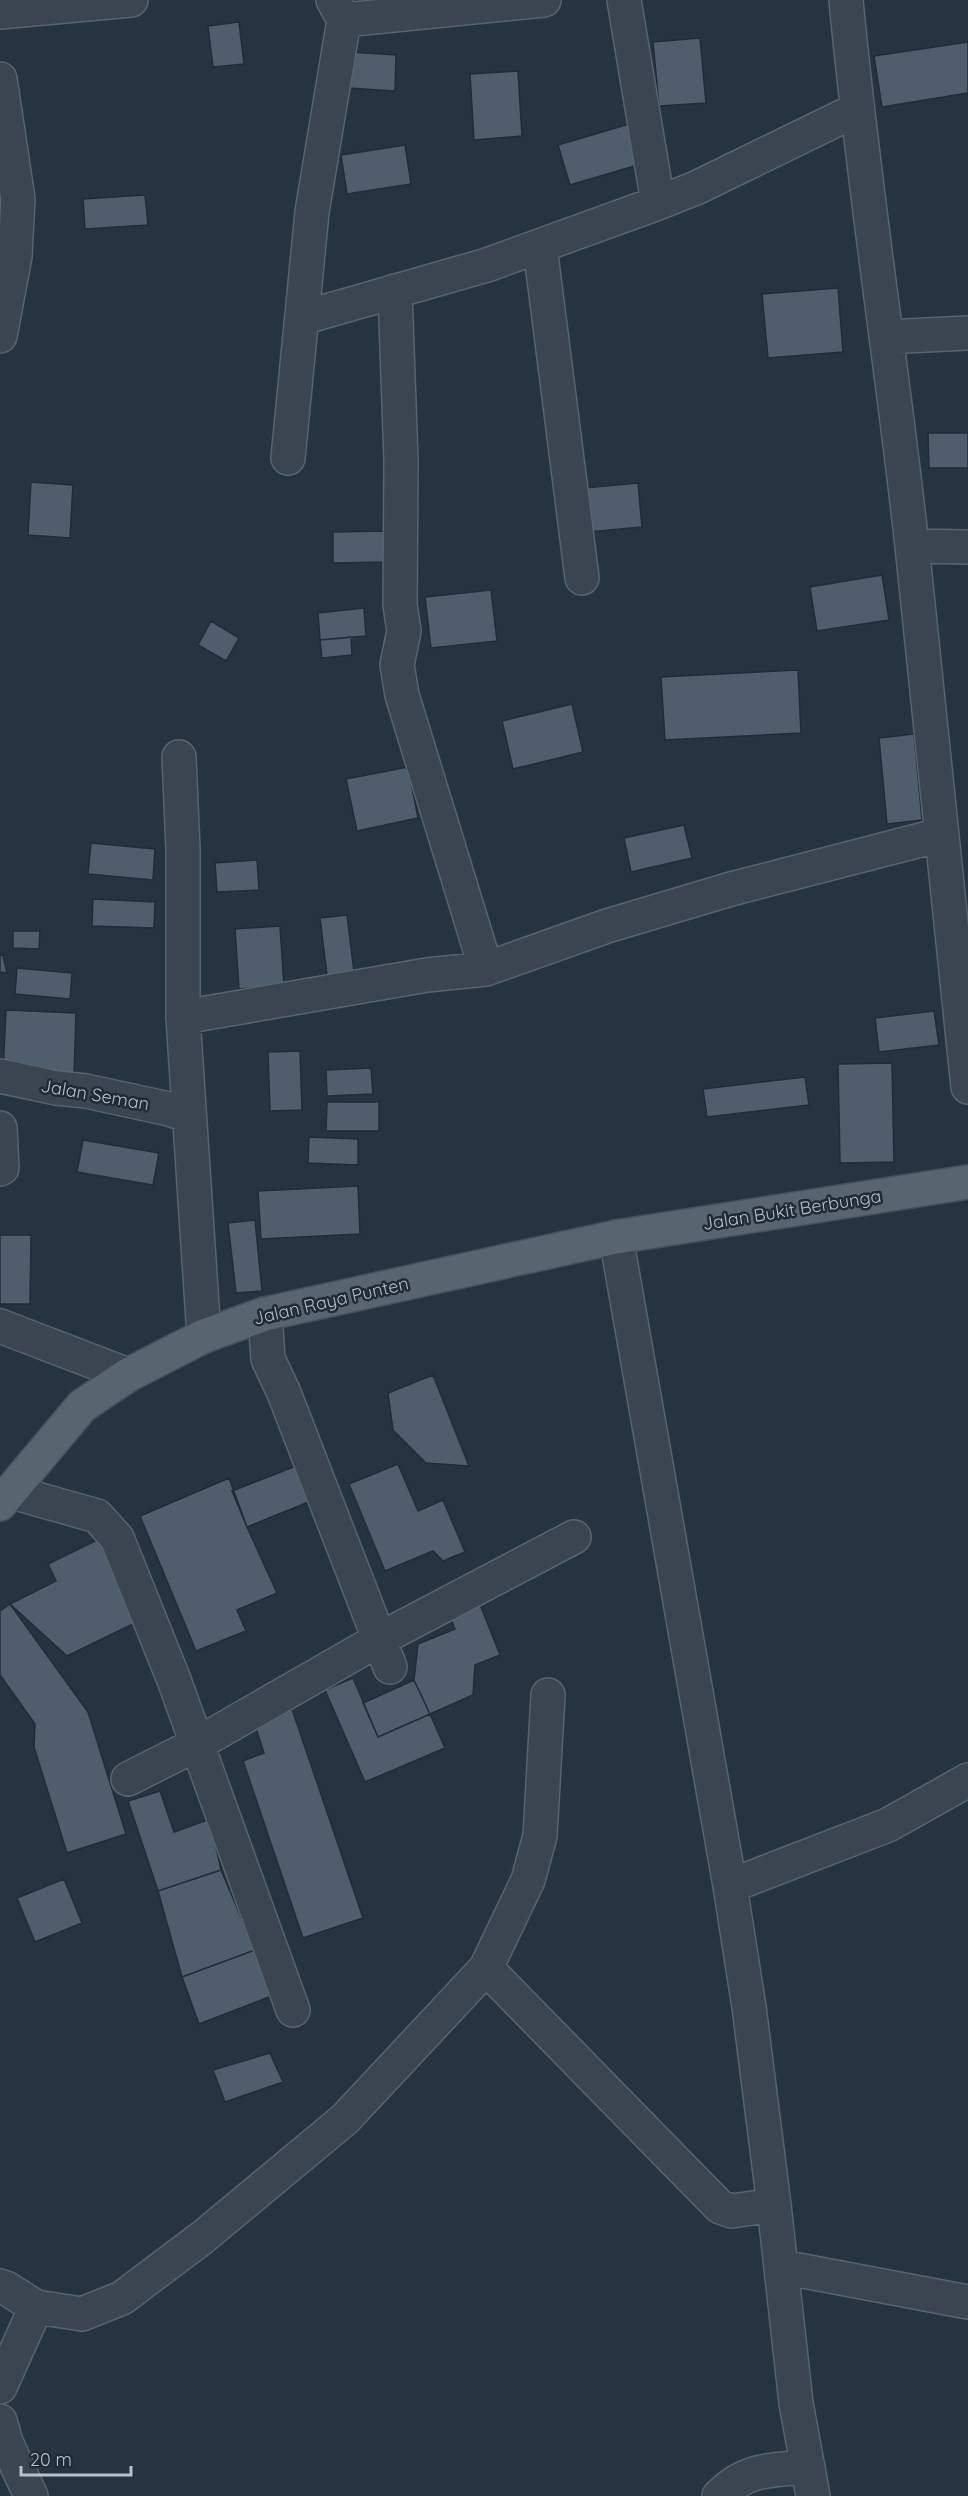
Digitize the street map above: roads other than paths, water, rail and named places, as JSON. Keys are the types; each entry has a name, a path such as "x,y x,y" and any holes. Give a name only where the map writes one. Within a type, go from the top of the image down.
{"main road":[{"name":"Jalan Bukit Berbunga","path":"616,1237 968,1182"},
{"name":"Jalan Raya Punten","path":"6,1498 82,1406 128,1375 204,1336 265,1314 616,1237"}],"street":[{"path":"0,12 131,0"},
{"path":"288,458 312,212 338,10 544,0"},
{"path":"624,0 658,203"},
{"path":"846,0 856,110 912,546 940,835 968,1087"},
{"path":"0,79 18,199 15,256 4,296 0,336"},
{"path":"302,318 487,265 658,203 696,188 856,110"},
{"path":"540,247 582,578"},
{"path":"395,291 401,461 399,605 404,631 397,665 402,695 486,969"},
{"path":"886,337 968,333"},
{"path":"912,546 968,548"},
{"path":"179,757 183,849 183,1017 204,1336"},
{"path":"183,1017 427,975 486,969 607,926 720,892 940,835"},
{"name":"Jalan Seman","path":"0,1076 56,1089 86,1091 169,1109 189,1116"},
{"path":"0,1128 2,1168 0,1169"},
{"path":"616,1237 730,1886 749,2007 782,2267 796,2403 809,2474 758,2471 740,2478 719,2496"},
{"path":"265,1314 268,1359 284,1393 385,1653"},
{"path":"0,1326 128,1375"},
{"path":"6,1498 97,1516 117,1538 174,1680 293,2010"},
{"path":"128,1779 385,1653 574,1537"},
{"path":"0,2286 36,2307 82,2314 122,2298 203,2237 345,2119 486,1968 528,1880 540,1836 548,1695"},
{"path":"730,1886 888,1825 968,1780"},
{"path":"486,1968 720,2207 732,2211 774,2205"},
{"path":"782,2267 968,2301"},
{"path":"0,2387 36,2307"},
{"path":"0,2421 6,2442 31,2496"}]}
